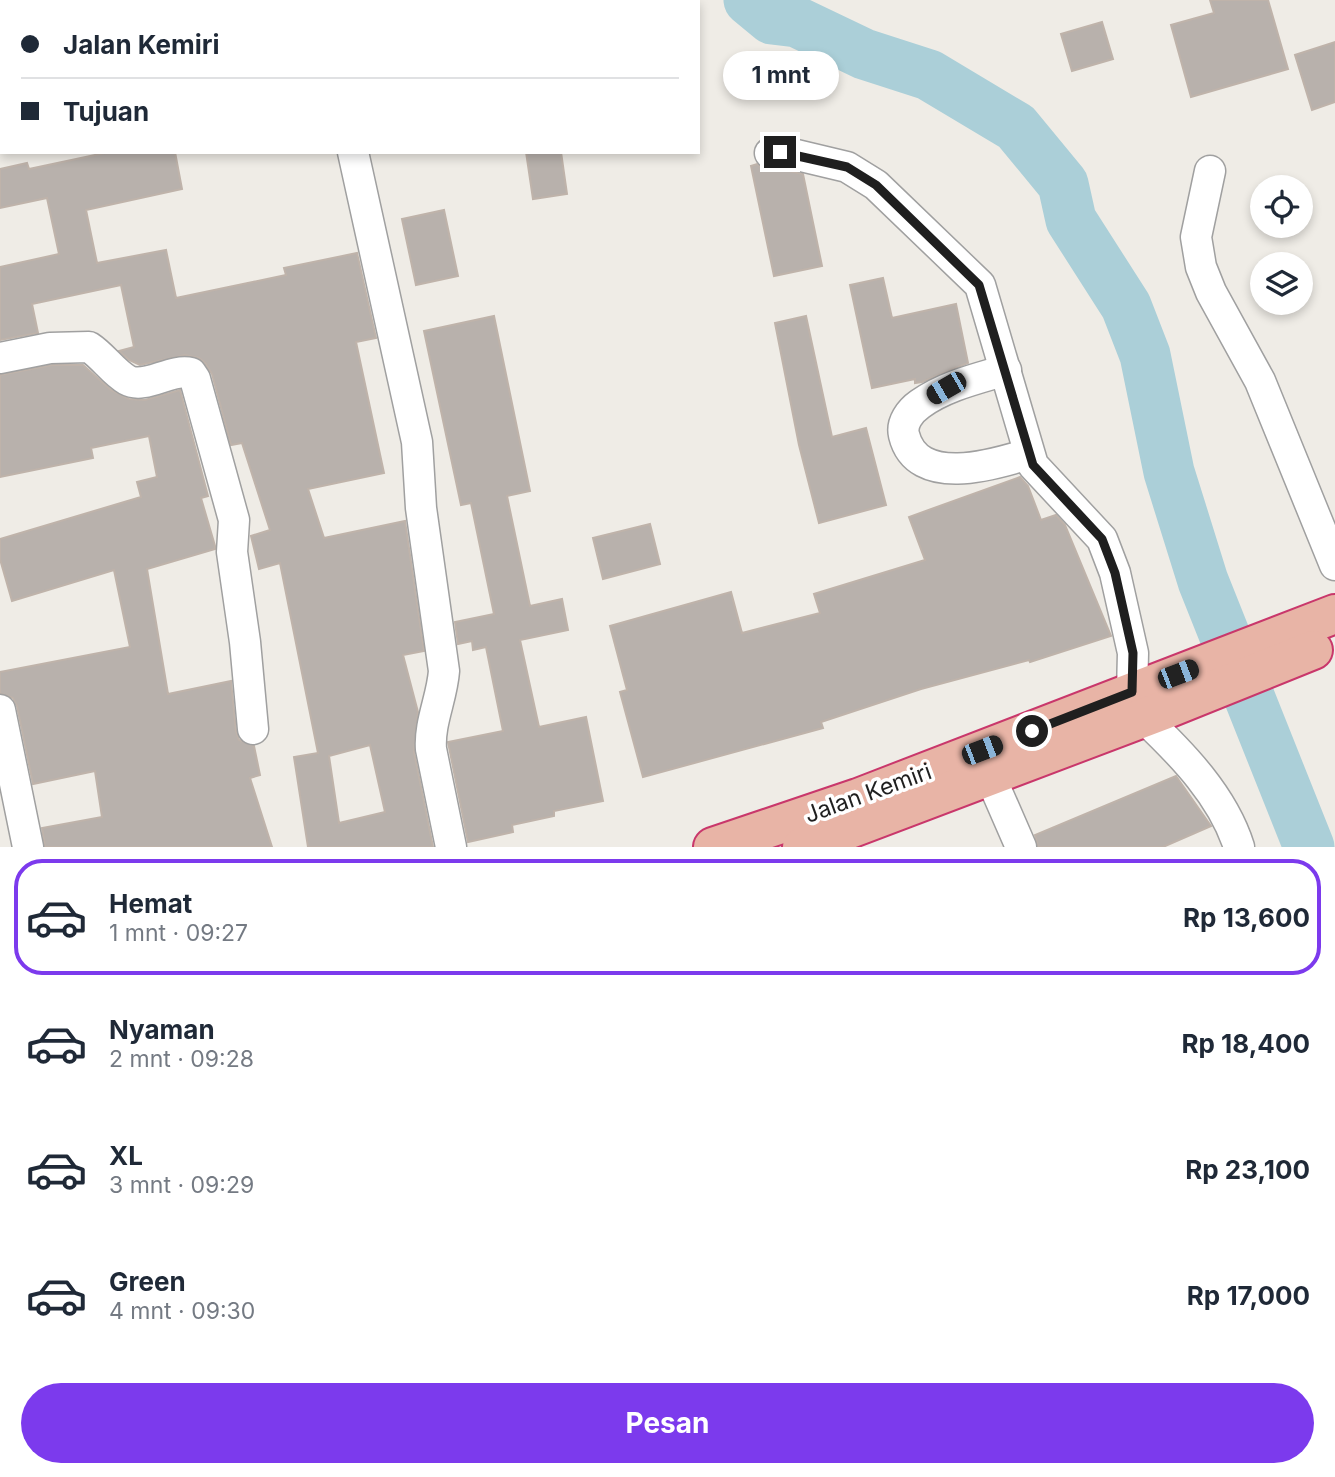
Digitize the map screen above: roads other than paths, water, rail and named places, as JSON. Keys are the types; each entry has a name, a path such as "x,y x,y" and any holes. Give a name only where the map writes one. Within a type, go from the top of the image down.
{"highway":[{"name":"Jalan Kemiri","path":"713,847 1148,701 1322,633"},
{"name":"Jalan Kemiri","path":"802,847 990,776 1148,701"}],"street":[{"path":"770,153 780,152 847,167 876,185 903,208 979,285 1033,465 1102,539 1115,573 1133,653 1148,701 1222,809 1239,847"},
{"path":"352,154 417,442 421,508 444,671 443,690 430,733 431,750 451,847"},
{"path":"1210,171 1196,237 1200,267 1260,381 1335,565"},
{"path":"0,358 50,348 89,346 125,379 135,383 182,371 191,373 195,379 234,520 232,552 245,642 253,729"},
{"path":"1006,370 946,388 918,405 905,419 903,434 912,453 939,469 991,465 1028,454"},
{"path":"0,710 28,847"},
{"path":"990,776 1021,847"}],"waterway":[{"path":"749,0 772,19 797,22 864,54 929,75 1016,127 1063,184 1071,220 1126,306 1145,355 1169,472 1203,581 1309,847"}]}
